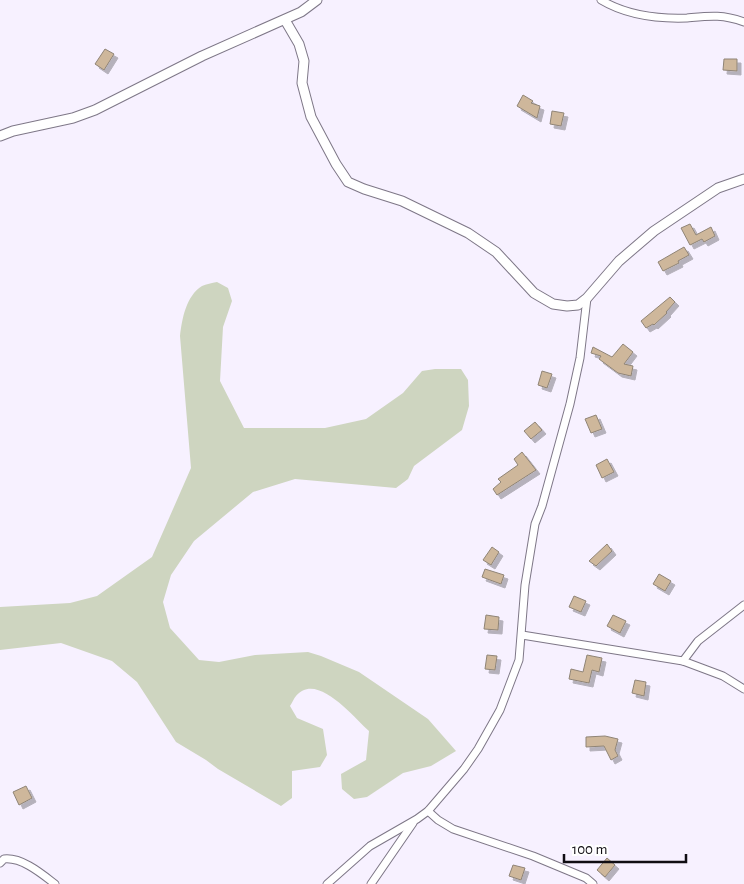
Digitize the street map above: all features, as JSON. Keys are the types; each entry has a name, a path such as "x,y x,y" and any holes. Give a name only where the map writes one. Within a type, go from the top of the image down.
{"street":[{"path":"0,136 13,131 73,118 95,110 202,56 286,20 317,0"},
{"path":"601,0 612,7 652,16 688,18 711,15 734,18 744,22"},
{"path":"286,20 299,44 304,60 302,83 311,117 336,164 348,182 402,201 468,233 496,252 534,293 554,304 578,305 587,298 618,261 654,231 718,188 744,179"},
{"path":"327,884 370,846 428,811 464,769 478,749 500,710 519,660 525,585 535,524 542,506 570,404 580,358 587,298"},
{"path":"683,661 698,641 744,605"},
{"path":"522,635 569,641 615,651 683,661 723,676 744,689"},
{"path":"428,811 453,829 533,856 586,878 593,884"},
{"path":"371,884 417,819"},
{"path":"0,863 4,859 13,859 31,866 55,884"}],"green space":[{"path":"217,282 228,288 232,301 223,327 220,381 244,428 325,428 366,419 403,393 422,371 461,369 468,380 469,406 462,430 414,466 408,479 396,488 295,479 253,492 194,541 171,575 163,602 170,628 199,660 219,662 255,655 308,652 321,656 359,672 428,719 456,751 431,766 403,773 367,797 354,799 342,789 341,774 366,760 369,731 335,699 324,693 314,689 305,690 296,696 290,706 297,718 323,729 327,755 320,767 292,771 292,798 281,806 176,742 137,682 112,661 61,643 0,650 0,607 70,603 97,596 152,557 191,468 180,336 184,315 192,296 197,290 204,285"}],"building":[{"path":"105,49 114,54 104,70 95,64"},
{"path":"724,59 737,59 737,71 723,70"},
{"path":"523,95 533,101 531,103 540,106 537,118 517,106"},
{"path":"552,111 564,113 561,126 550,124"},
{"path":"690,224 696,235 711,227 715,236 704,242 702,239 690,245 681,228"},
{"path":"684,247 689,255 678,261 679,263 663,271 658,262"},
{"path":"670,297 675,302 667,313 654,325 646,328 641,321"},
{"path":"623,344 633,352 624,364 633,366 631,376 618,373 599,359 601,356 591,353 593,347 612,357"},
{"path":"542,371 552,374 547,388 538,385"},
{"path":"596,415 602,429 591,433 585,419"},
{"path":"535,422 542,430 531,439 524,431"},
{"path":"522,452 536,470 497,495 493,489 501,482 498,479 518,465 514,459"},
{"path":"607,459 614,472 602,478 596,465"},
{"path":"607,544 612,551 596,566 589,561"},
{"path":"492,547 499,552 491,565 483,560"},
{"path":"485,569 504,575 501,584 482,577"},
{"path":"659,574 671,581 665,591 653,584"},
{"path":"574,596 586,601 581,612 569,607"},
{"path":"486,615 499,617 498,630 484,629"},
{"path":"613,615 626,621 620,633 607,626"},
{"path":"487,655 497,656 495,670 485,669"},
{"path":"587,655 602,658 599,672 592,670 589,683 569,679 571,669 583,672"},
{"path":"635,680 646,682 644,696 632,693"},
{"path":"605,736 618,739 615,750 618,756 611,760 604,746 586,747 586,737"},
{"path":"26,786 32,798 19,805 13,792"},
{"path":"607,858 615,865 605,877 597,870"},
{"path":"513,865 525,868 521,880 509,876"}]}
